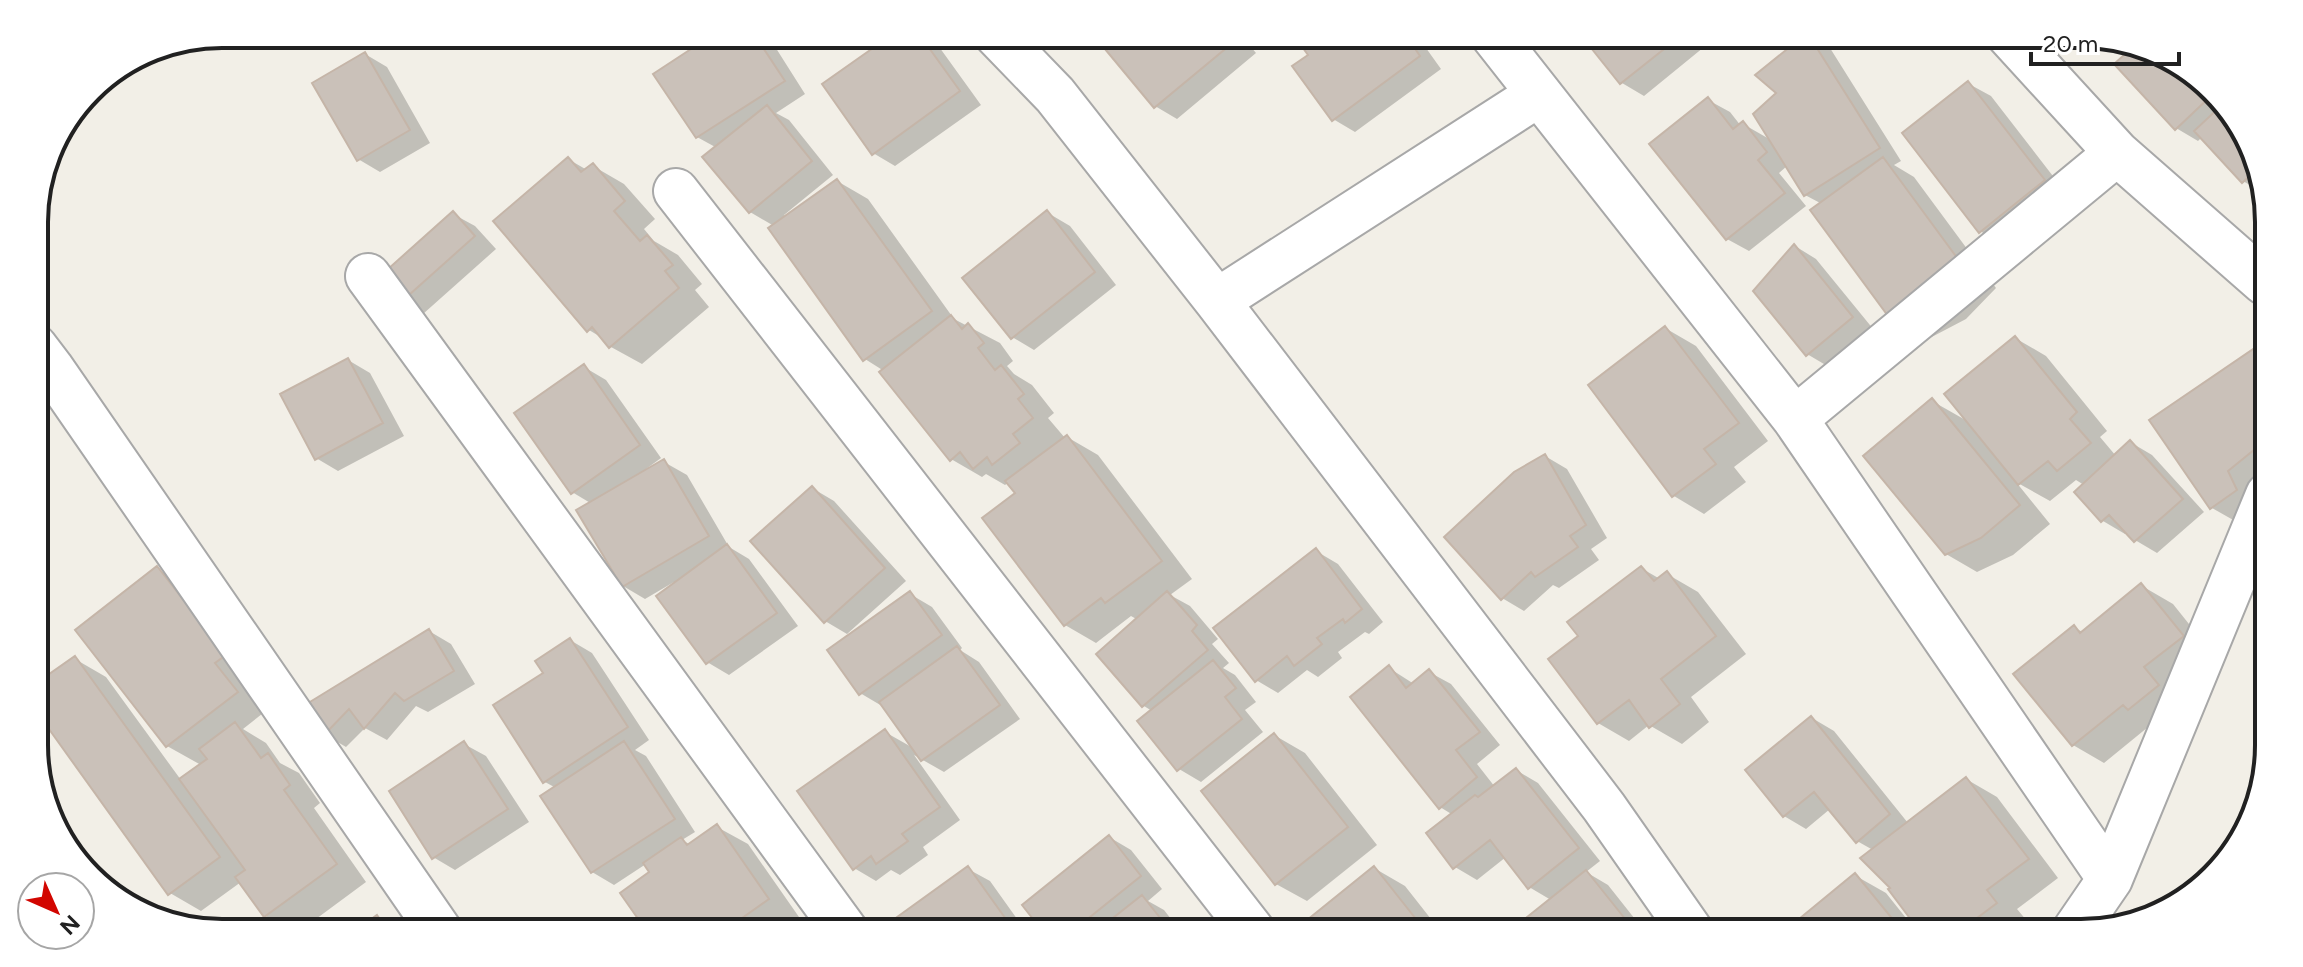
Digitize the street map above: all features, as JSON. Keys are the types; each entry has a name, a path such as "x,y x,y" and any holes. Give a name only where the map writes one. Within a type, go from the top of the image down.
{"street":[{"path":"1010,48 1055,95 1217,301 1604,807 1682,919"},
{"path":"1503,48 1795,419 2110,879"},
{"path":"2021,48 2117,153 2255,274"},
{"path":"1217,301 1539,94"},
{"path":"1795,419 2117,153"},
{"path":"676,191 1243,919"},
{"path":"368,276 837,919"},
{"path":"48,364 431,919"},
{"path":"2083,919 2110,879 2255,527"}],"building":[{"path":"693,48 763,48 785,81 696,138 653,74"},
{"path":"873,48 929,48 960,91 872,155 822,84"},
{"path":"1106,48 1226,48 1154,108"},
{"path":"1303,48 1415,48 1420,56 1332,121 1292,66 1308,55"},
{"path":"1591,48 1665,48 1620,84"},
{"path":"1789,48 1817,48 1880,148 1804,196 1753,114 1776,93 1755,75"},
{"path":"365,52 410,130 357,161 312,83"},
{"path":"2125,54 2137,57 2178,77 2206,101 2175,130 2114,64"},
{"path":"1968,81 2045,180 1979,233 1902,133"},
{"path":"1708,97 1733,129 1743,121 1767,152 1758,160 1785,193 1726,240 1649,144"},
{"path":"767,105 812,161 749,213 702,157"},
{"path":"2215,111 2232,135 2249,177 2242,183 2194,131"},
{"path":"568,157 581,172 593,163 625,201 614,211 640,241 647,235 673,265 665,271 679,288 609,348 592,327 587,332 493,221"},
{"path":"1883,157 1966,270 1894,324 1810,210"},
{"path":"837,179 932,311 863,361 768,228"},
{"path":"1047,210 1095,272 1011,339 962,278"},
{"path":"453,211 475,236 400,303 378,278"},
{"path":"1794,244 1853,317 1806,356 1753,291"},
{"path":"951,315 962,329 968,323 984,343 978,348 995,370 1001,365 1024,394 1018,399 1033,418 1013,434 1020,443 992,465 987,457 973,469 960,452 950,461 879,372"},
{"path":"1665,326 1739,423 1704,449 1716,464 1672,497 1588,385"},
{"path":"2015,336 2077,412 2070,419 2091,443 2057,471 2048,461 2018,485 1944,394"},
{"path":"2255,348 2255,449 2228,471 2237,490 2210,509 2149,420"},
{"path":"348,358 383,423 315,460 280,394"},
{"path":"584,364 640,445 571,494 514,413"},
{"path":"1932,398 2020,505 1981,538 1945,555 1863,456"},
{"path":"1067,435 1162,561 1105,603 1101,598 1064,626 982,518 1015,493 1005,481"},
{"path":"2130,440 2183,499 2134,542 2109,515 2101,522 2074,492"},
{"path":"1545,454 1586,525 1570,536 1578,547 1535,577 1531,572 1501,600 1444,537 1514,472"},
{"path":"664,459 709,536 622,587 576,510"},
{"path":"812,486 885,568 824,623 750,541"},
{"path":"727,544 777,613 706,664 656,596"},
{"path":"1316,548 1362,609 1345,623 1343,619 1317,638 1322,644 1294,666 1287,656 1255,682 1213,628"},
{"path":"157,566 226,655 215,663 238,692 166,747 75,630"},
{"path":"1641,566 1654,581 1667,571 1716,636 1661,679 1680,704 1649,728 1629,700 1597,724 1548,659 1578,636 1567,622"},
{"path":"2141,583 2184,636 2144,667 2159,685 2128,710 2123,705 2072,746 2013,674 2074,625 2080,633"},
{"path":"910,591 942,635 859,695 827,650"},
{"path":"1167,591 1197,625 1192,631 1208,650 1142,707 1096,654"},
{"path":"429,629 454,671 404,701 395,693 364,729 349,709 323,736 305,705"},
{"path":"570,638 628,727 543,783 493,705 543,673 535,661"},
{"path":"957,646 1000,705 921,761 879,702"},
{"path":"75,656 220,857 168,895 48,728 48,675"},
{"path":"1213,660 1236,688 1225,697 1242,719 1177,771 1137,721"},
{"path":"1389,665 1406,688 1429,669 1480,732 1456,750 1477,777 1439,809 1350,697"},
{"path":"1811,716 1890,814 1856,843 1814,792 1783,817 1745,770"},
{"path":"235,722 261,758 268,753 290,785 284,790 337,864 264,917 235,877 245,870 179,779 207,759 199,749"},
{"path":"885,729 940,807 902,834 908,841 876,864 871,856 853,870 797,791"},
{"path":"1274,733 1348,827 1275,885 1201,791"},
{"path":"464,741 508,809 432,859 389,791"},
{"path":"624,741 675,819 591,873 540,796"},
{"path":"1516,768 1579,848 1528,889 1490,840 1453,869 1426,833"},
{"path":"1966,777 2029,859 1987,890 1997,903 1976,919 1910,919 1890,888 1860,858"},
{"path":"717,824 769,899 741,919 638,919 620,893 649,872 643,863 681,837 687,845"},
{"path":"1109,835 1141,876 1087,919 1033,919 1022,905"},
{"path":"968,866 1006,919 894,919"},
{"path":"1374,866 1416,919 1308,919"},
{"path":"1586,870 1625,919 1525,919"},
{"path":"1855,873 1893,919 1799,919"},
{"path":"1142,895 1161,919 1112,919"}]}
